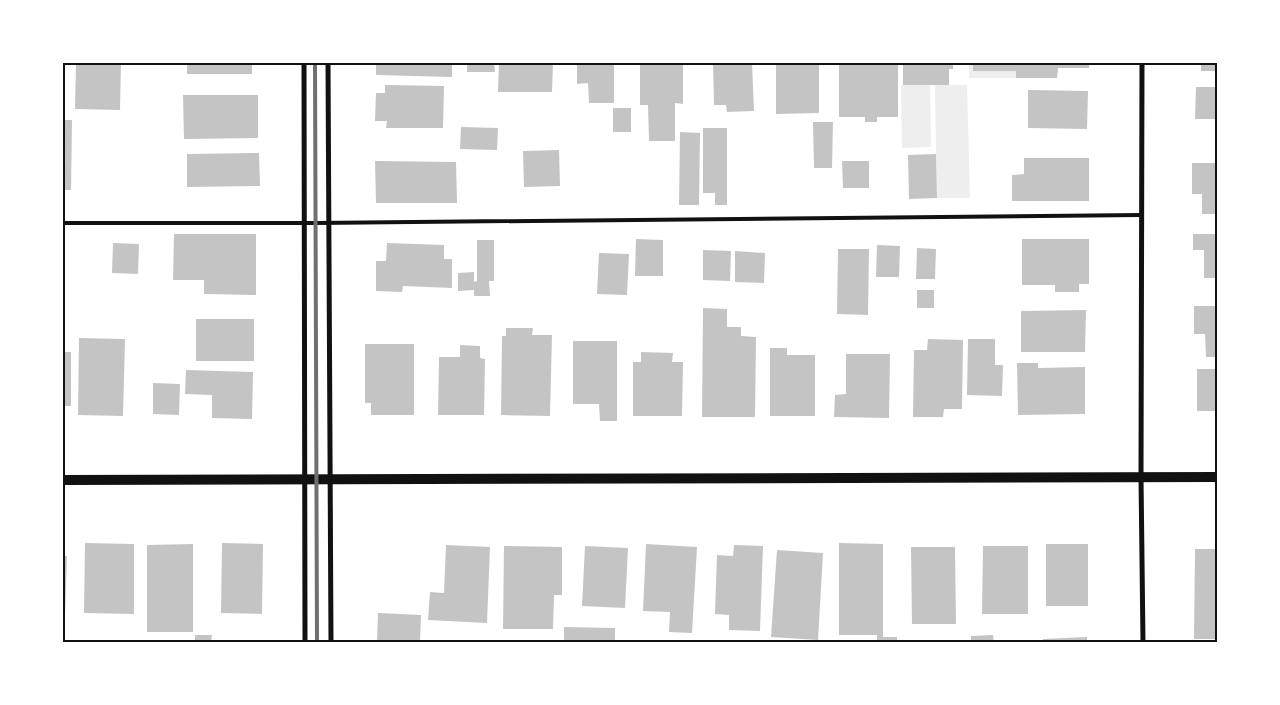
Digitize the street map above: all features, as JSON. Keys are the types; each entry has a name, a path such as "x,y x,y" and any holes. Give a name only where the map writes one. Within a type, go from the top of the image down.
{"main road":[{"path":"62,480 1218,477"}],"street":[{"path":"304,62 306,642"},
{"path":"328,62 331,642"},
{"path":"1142,62 1141,477 1143,642"}],"lane":[{"path":"62,222 328,223 1142,216"}],"shaded area":[{"path":"969,63 973,63 973,71 1016,71 1016,78 969,78"},
{"path":"901,85 930,85 931,147 902,148"},
{"path":"935,85 967,85 970,198 937,198"}],"building":[{"path":"76,62 121,62 120,110 75,109"},
{"path":"187,62 252,62 252,74 187,74"},
{"path":"376,62 452,62 452,77 376,75"},
{"path":"467,62 494,62 495,72 467,72"},
{"path":"499,62 553,62 552,92 498,92"},
{"path":"577,62 614,62 614,103 589,103 588,83 577,84"},
{"path":"640,62 683,62 683,104 675,103 675,141 649,141 648,105 640,105"},
{"path":"713,62 752,62 754,111 727,112 726,105 714,105"},
{"path":"776,62 819,62 819,113 776,114"},
{"path":"839,62 898,62 898,117 877,117 877,122 865,122 865,117 839,117"},
{"path":"903,62 953,62 953,69 949,69 949,85 903,85"},
{"path":"973,62 1089,62 1089,68 1058,68 1057,78 1016,78 1016,71 973,71"},
{"path":"1201,62 1218,62 1218,71 1201,71"},
{"path":"385,85 444,86 443,128 386,128 387,121 375,121 376,93 385,93"},
{"path":"1196,87 1218,87 1218,119 1195,119"},
{"path":"1028,90 1088,91 1087,129 1028,128"},
{"path":"183,95 258,95 258,138 184,139"},
{"path":"613,108 631,108 631,132 613,132"},
{"path":"62,120 72,120 71,190 62,190"},
{"path":"813,122 833,122 832,168 814,168"},
{"path":"461,127 498,128 497,150 460,149"},
{"path":"703,128 727,128 727,205 715,205 715,193 703,193"},
{"path":"680,132 700,133 699,205 679,205"},
{"path":"559,150 560,186 524,187 523,151"},
{"path":"259,153 260,186 187,187 187,154"},
{"path":"936,154 937,198 909,199 908,155"},
{"path":"1024,158 1089,158 1089,201 1012,201 1012,175 1024,174"},
{"path":"375,161 456,162 457,203 376,203"},
{"path":"842,161 869,161 869,188 843,188"},
{"path":"1192,163 1218,163 1218,214 1202,214 1202,194 1192,194"},
{"path":"174,234 256,234 256,295 204,294 204,280 173,280"},
{"path":"1193,234 1218,234 1218,278 1204,278 1204,250 1193,250"},
{"path":"636,239 663,240 663,276 635,276"},
{"path":"1022,239 1089,239 1089,284 1079,284 1079,292 1055,292 1055,285 1022,285"},
{"path":"477,240 494,240 494,281 489,281 490,296 474,296 474,290 458,291 458,273 474,272 474,282 477,281"},
{"path":"113,243 139,244 138,274 112,273"},
{"path":"387,243 444,245 444,259 452,259 452,288 403,286 402,292 376,291 376,261 386,261"},
{"path":"877,245 900,246 899,277 876,277"},
{"path":"917,248 936,249 935,279 916,279"},
{"path":"838,249 869,249 868,315 837,314"},
{"path":"703,250 731,251 730,281 703,280"},
{"path":"735,251 765,253 764,283 735,282"},
{"path":"599,253 629,254 627,295 597,294"},
{"path":"917,290 934,290 934,308 917,308"},
{"path":"1194,306 1218,306 1218,357 1206,357 1205,334 1194,334"},
{"path":"703,308 727,309 727,327 741,327 741,336 756,337 755,417 702,417"},
{"path":"1086,310 1085,352 1021,352 1021,311"},
{"path":"196,319 254,319 254,361 196,361"},
{"path":"506,328 533,328 532,335 552,335 550,416 501,415 502,336 506,336"},
{"path":"79,338 125,339 123,416 78,415"},
{"path":"928,339 963,340 962,409 944,409 943,417 913,417 914,350 927,350"},
{"path":"968,339 995,339 995,365 1003,365 1002,396 967,395"},
{"path":"573,341 617,341 617,421 600,421 599,404 573,404"},
{"path":"365,344 414,344 414,415 371,415 371,403 365,403"},
{"path":"460,345 480,346 480,358 485,359 484,415 438,415 439,357 460,357"},
{"path":"770,348 787,348 787,355 815,355 815,416 770,416"},
{"path":"62,352 71,352 71,406 62,406"},
{"path":"641,352 673,353 672,362 683,362 682,416 633,416 633,362 641,362"},
{"path":"846,354 890,354 889,418 834,417 835,395 846,394"},
{"path":"1017,363 1038,363 1038,368 1085,367 1085,414 1018,415"},
{"path":"1197,369 1218,369 1218,411 1197,411"},
{"path":"186,370 253,372 252,419 212,418 212,395 185,394"},
{"path":"153,383 180,384 179,415 153,414"},
{"path":"85,543 134,544 134,614 84,613"},
{"path":"222,543 263,544 262,614 221,613"},
{"path":"839,543 883,544 883,637 897,637 897,642 877,642 877,635 839,635"},
{"path":"193,544 193,632 147,632 147,545"},
{"path":"646,544 697,547 692,633 669,632 670,612 643,611"},
{"path":"1046,544 1088,544 1088,606 1046,606"},
{"path":"446,545 490,547 487,623 428,620 430,592 444,593"},
{"path":"734,545 763,546 760,631 729,630 729,615 715,614 717,555 733,556"},
{"path":"504,546 562,547 562,595 554,595 553,629 503,629"},
{"path":"585,546 628,548 625,608 582,606"},
{"path":"983,546 1028,546 1028,614 982,614"},
{"path":"911,547 955,547 956,624 912,624"},
{"path":"1195,549 1218,549 1218,639 1194,639"},
{"path":"777,550 823,553 818,640 771,637"},
{"path":"62,556 67,556 65,616 62,616"},
{"path":"378,613 421,615 420,642 377,642"},
{"path":"564,627 615,628 615,642 564,642"},
{"path":"195,635 212,635 211,642 195,642"},
{"path":"993,635 994,642 971,642 971,636"},
{"path":"1087,637 1087,642 1043,642 1043,639"}],"railway":[{"path":"315,62 317,642"}]}
